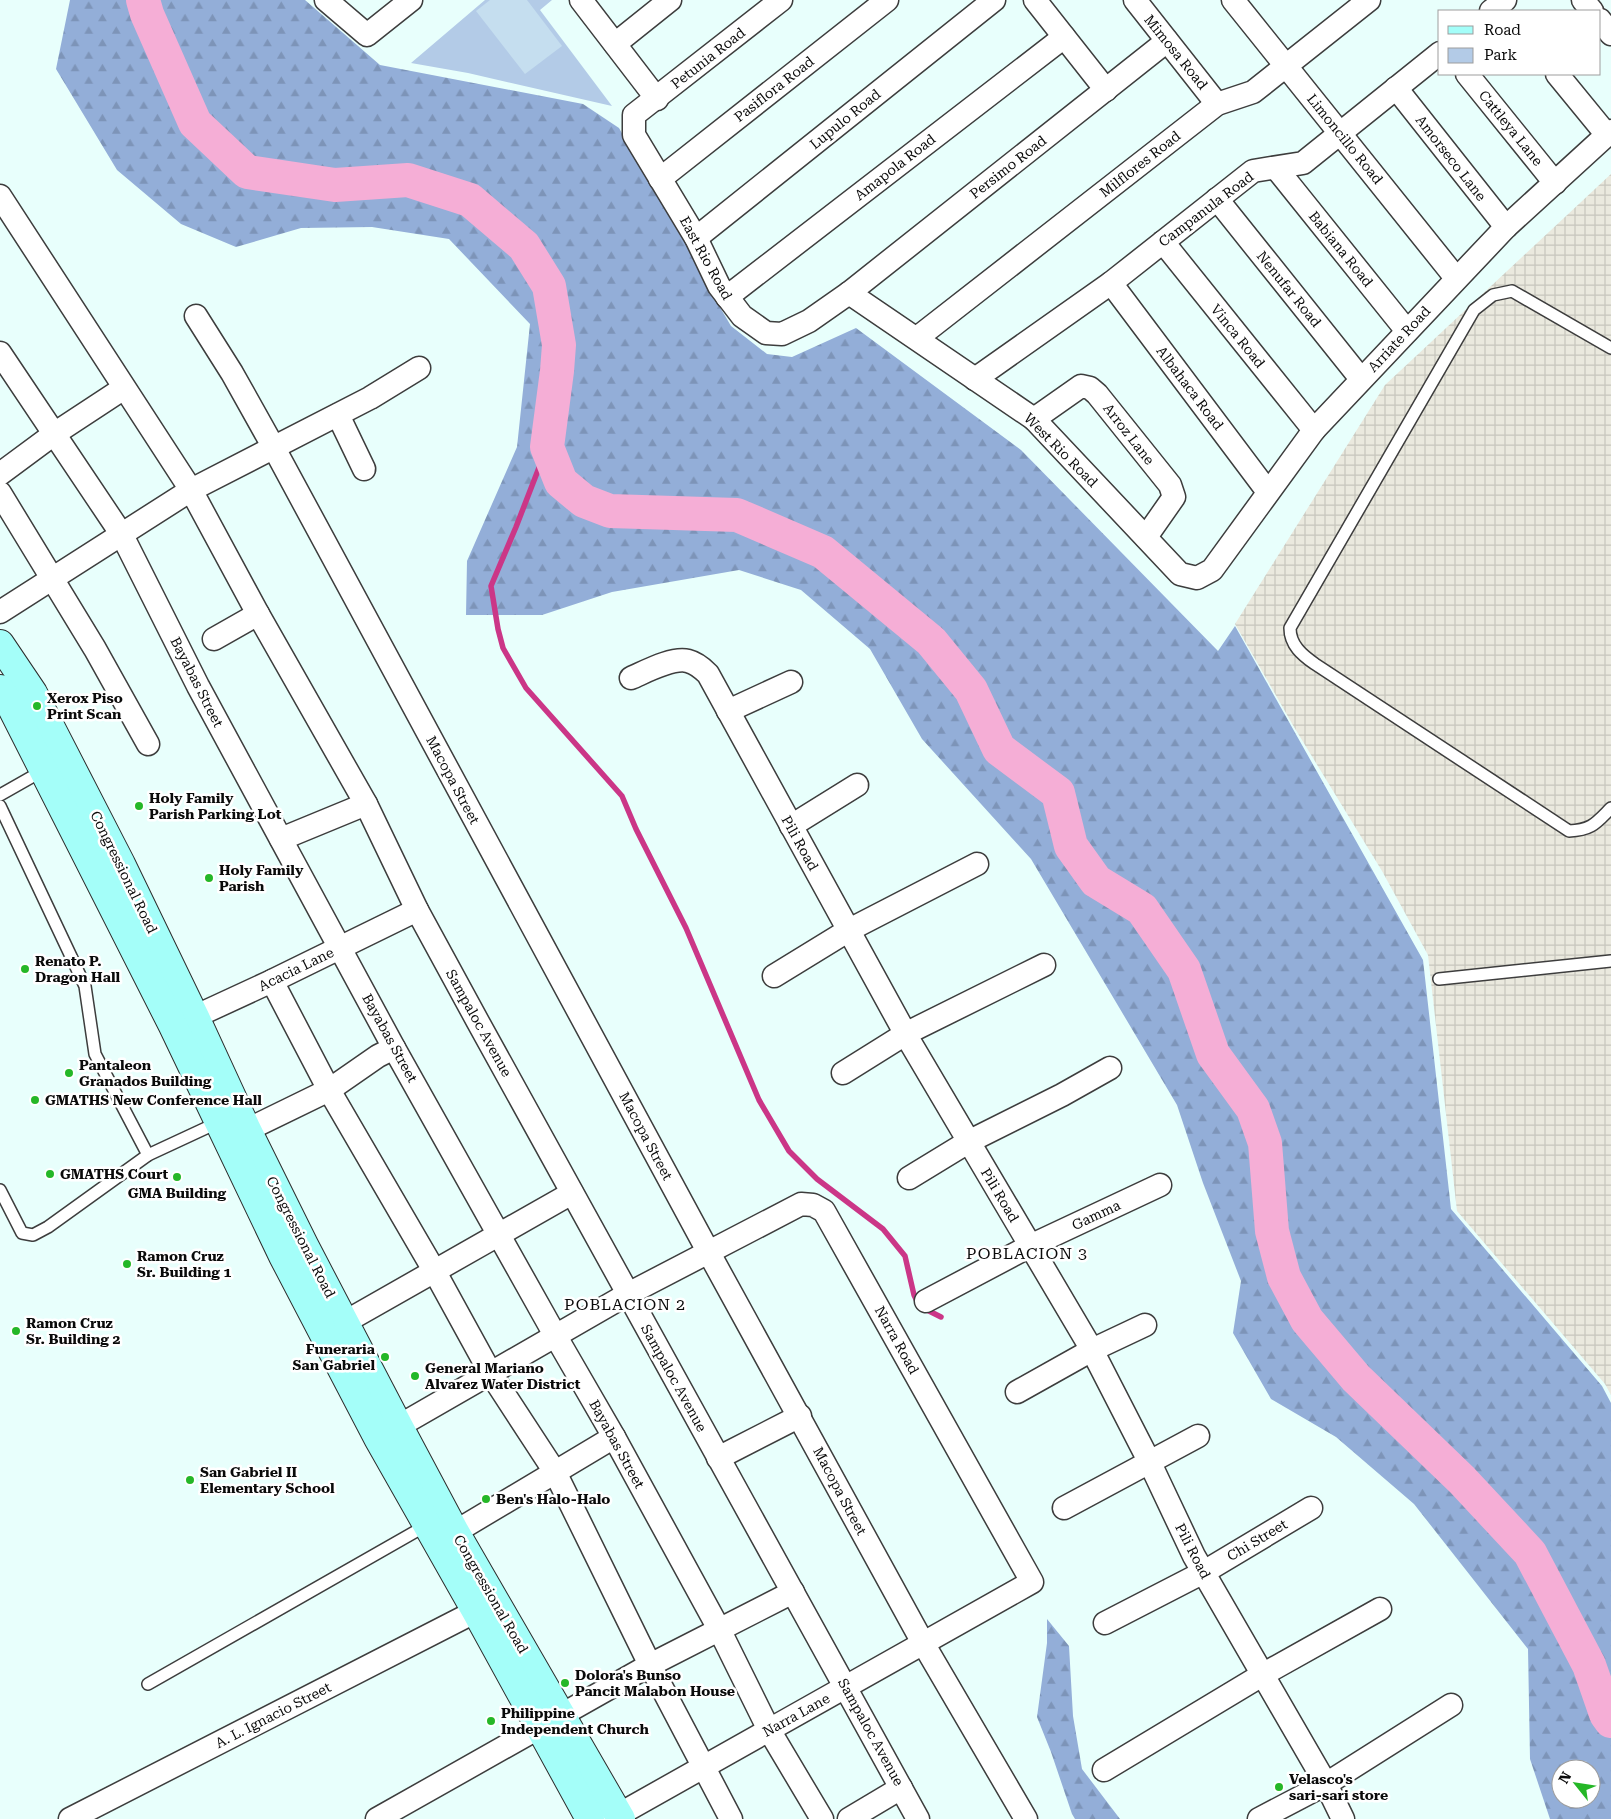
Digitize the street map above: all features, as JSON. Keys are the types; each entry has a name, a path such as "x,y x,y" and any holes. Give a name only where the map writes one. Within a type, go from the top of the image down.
{"main road":[{"name":"Congressional Road","path":"0,644 33,693 121,864 184,1022 219,1122 283,1256 389,1432 455,1532 486,1606 550,1720 617,1818"},
{"name":"Congressional Road","path":"0,689 184,1022 247,1130 304,1245 345,1322 427,1525 486,1606"},
{"name":"Congressional Road","path":"550,1720 590,1819"}],"street":[{"path":"326,0 367,35 411,0"},
{"path":"581,0 657,99"},
{"path":"615,44 670,0"},
{"name":"Petunia Road","path":"634,115 657,99 781,0"},
{"name":"Pasiflora Road","path":"660,179 887,0"},
{"name":"Lupulo Road","path":"696,238 994,0"},
{"path":"1035,0 1106,90"},
{"name":"Mimosa Road","path":"1135,0 1217,104"},
{"name":"Limoncillo Road","path":"1234,0 1456,278"},
{"name":"Milflores Road","path":"916,338 1217,104 1253,92 1369,0"},
{"path":"1583,0 1591,10"},
{"path":"1601,21 1611,34"},
{"name":"Amapola Road","path":"727,297 1064,37"},
{"name":"Persimo Road","path":"849,293 1168,41"},
{"name":"Campanula Road","path":"975,379 1111,283 1252,171 1303,163 1438,55"},
{"name":"Cattleya Lane","path":"1468,75 1555,183"},
{"path":"1557,75 1609,133"},
{"name":"Amorseco Lane","path":"1396,88 1506,227"},
{"name":"East Rio Road","path":"634,115 634,134 696,238 719,286 742,316 766,333 782,334 809,321 849,293"},
{"name":"Arriate Road","path":"1212,570 1314,430 1506,227 1609,133"},
{"name":"Babiana Road","path":"1276,168 1407,331"},
{"name":"Sampaloc Avenue","path":"0,196 6,219 124,388 191,490 258,614 366,804 418,910 572,1193 918,1819"},
{"name":"Nenufar Road","path":"1217,199 1362,379"},
{"name":"Vinca Road","path":"1163,242 1314,430"},
{"name":"Albahaca Road","path":"1111,283 1268,492"},
{"name":"West Rio Road","path":"849,293 1034,419 1180,574 1197,578 1212,570"},
{"name":"Macopa Street","path":"196,316 232,373 274,448 709,1253 923,1643 1026,1819"},
{"name":"Bayabas Street","path":"0,353 122,535 198,686 394,1048 614,1437 719,1629 769,1730 822,1819"},
{"path":"0,612 191,490 370,398 418,368"},
{"name":"Arroz Lane","path":"1034,419 1081,386 1090,388 1097,394 1170,485 1174,497 1146,537"},
{"path":"0,474 54,434 124,388"},
{"path":"338,415 364,469"},
{"path":"0,493 95,649 148,744"},
{"path":"214,640 258,614"},
{"name":"Pili Road","path":"631,678 670,662 686,660 699,665 708,674 848,930 968,1142 1092,1350 1150,1463 1194,1556 1326,1784 1343,1819"},
{"path":"728,711 791,682"},
{"path":"791,826 857,785"},
{"path":"281,839 366,804"},
{"path":"774,976 848,930 977,864"},
{"name":"Acacia Lane","path":"184,1022 418,910"},
{"path":"843,1073 907,1033 1044,965"},
{"path":"272,981 329,1090 435,1272 491,1374 555,1472 650,1665 731,1819"},
{"path":"247,1130 329,1090 378,1056 394,1048"},
{"path":"909,1178 968,1142 1062,1095 1110,1068"},
{"name":"Gamma","path":"926,1301 1030,1246 1160,1185"},
{"path":"345,1322 572,1193"},
{"name":"Narra Road","path":"709,1253 801,1204 813,1205 824,1211 1032,1582"},
{"path":"389,1432 628,1294 709,1253"},
{"path":"1017,1392 1092,1350 1145,1325"},
{"path":"718,1458 800,1416"},
{"path":"1064,1508 1198,1436"},
{"path":"455,1532 614,1437"},
{"name":"Chi Street","path":"1105,1623 1204,1572 1311,1508"},
{"name":"Narra Lane","path":"617,1818 1032,1582"},
{"path":"377,1819 650,1665 794,1592"},
{"name":"A. L. Ignacio Street","path":"70,1819 486,1606"},
{"path":"1104,1770 1262,1675 1380,1609"},
{"path":"1259,1819 1326,1784 1451,1705"},
{"path":"849,1819 902,1788"}],"lane":[{"path":"1611,348 1512,291 1493,295 1474,310 1290,628 1290,635 1298,651 1315,664 1569,831 1584,830 1595,823 1611,808"},
{"path":"0,796 44,770"},
{"path":"0,806 85,986 95,1054 148,1156"},
{"path":"1439,979 1611,961"},
{"path":"0,1190 22,1233 33,1235 48,1227 148,1156 219,1122"},
{"path":"148,1684 427,1525"}],"shaded area":[{"path":"490,0 527,0 562,46 525,74 476,11"},
{"path":"1611,174 1611,1395 1605,1384 1457,1211 1428,955 1382,871 1294,727 1235,624 1385,385"}],"green space":[{"path":"70,0 305,0 380,65 583,104 619,128 636,158 696,250 718,304 731,326 767,354 792,357 856,328 1021,450 1218,651 1235,626 1423,960 1451,1209 1602,1386 1611,1403 1611,1819 1550,1819 1530,1759 1528,1649 1414,1504 1336,1437 1271,1399 1233,1333 1241,1281 1203,1183 1177,1105 1031,859 922,739 870,649 801,590 739,570 612,592 542,615 466,615 467,561 517,447 530,324 449,239 372,227 301,228 236,247 181,224 117,170 56,69"},
{"path":"485,0 552,0 540,10 612,106 468,73 411,63"},
{"path":"1047,1619 1069,1646 1073,1716 1082,1769 1120,1819 1075,1819 1072,1814 1037,1717 1047,1643"}],"waterway":[{"path":"143,0 147,14 195,123 247,172 335,185 408,180 470,200 524,246 549,286 559,345 547,447 561,482 584,501 610,511 737,515 823,552 931,641 971,690 999,749 1058,793 1071,846 1096,881 1142,909 1184,970 1213,1054 1253,1109 1265,1143 1272,1231 1284,1277 1307,1320 1356,1378 1462,1480 1530,1553 1589,1665 1606,1714 1611,1721"},
{"path":"547,447 491,586 503,648 526,688 622,796 636,829 686,928 759,1100 789,1151 817,1179 883,1229 905,1256 914,1295 918,1303"},
{"path":"925,1309 941,1317"}],"place":[{"name":"Xerox Piso Print Scan","path":"37,706"},
{"name":"Holy Family Parish Parking Lot","path":"139,806"},
{"name":"Holy Family Parish","path":"209,878"},
{"name":"Renato P. Dragon Hall","path":"25,969"},
{"name":"Pantaleon Granados Building","path":"69,1073"},
{"name":"GMATHS New Conference Hall","path":"35,1100"},
{"name":"GMATHS Court","path":"50,1174"},
{"name":"GMA Building","path":"177,1177"},
{"name":"Ramon Cruz Sr. Building 1","path":"127,1264"},
{"name":"Ramon Cruz Sr. Building 2","path":"16,1331"},
{"name":"Funeraria San Gabriel","path":"385,1357"},
{"name":"General Mariano Alvarez Water District","path":"415,1376"},
{"name":"San Gabriel II Elementary School","path":"190,1480"},
{"name":"Ben's Halo-Halo","path":"486,1499"},
{"name":"Dolora's Bunso Pancit Malabon House","path":"565,1683"},
{"name":"Philippine Independent Church","path":"491,1721"},
{"name":"Velasco's sari-sari store","path":"1279,1787"}],"district":[{"name":"POBLACION 3","path":"1027,1253"},
{"name":"POBLACION 2","path":"625,1304"}]}
